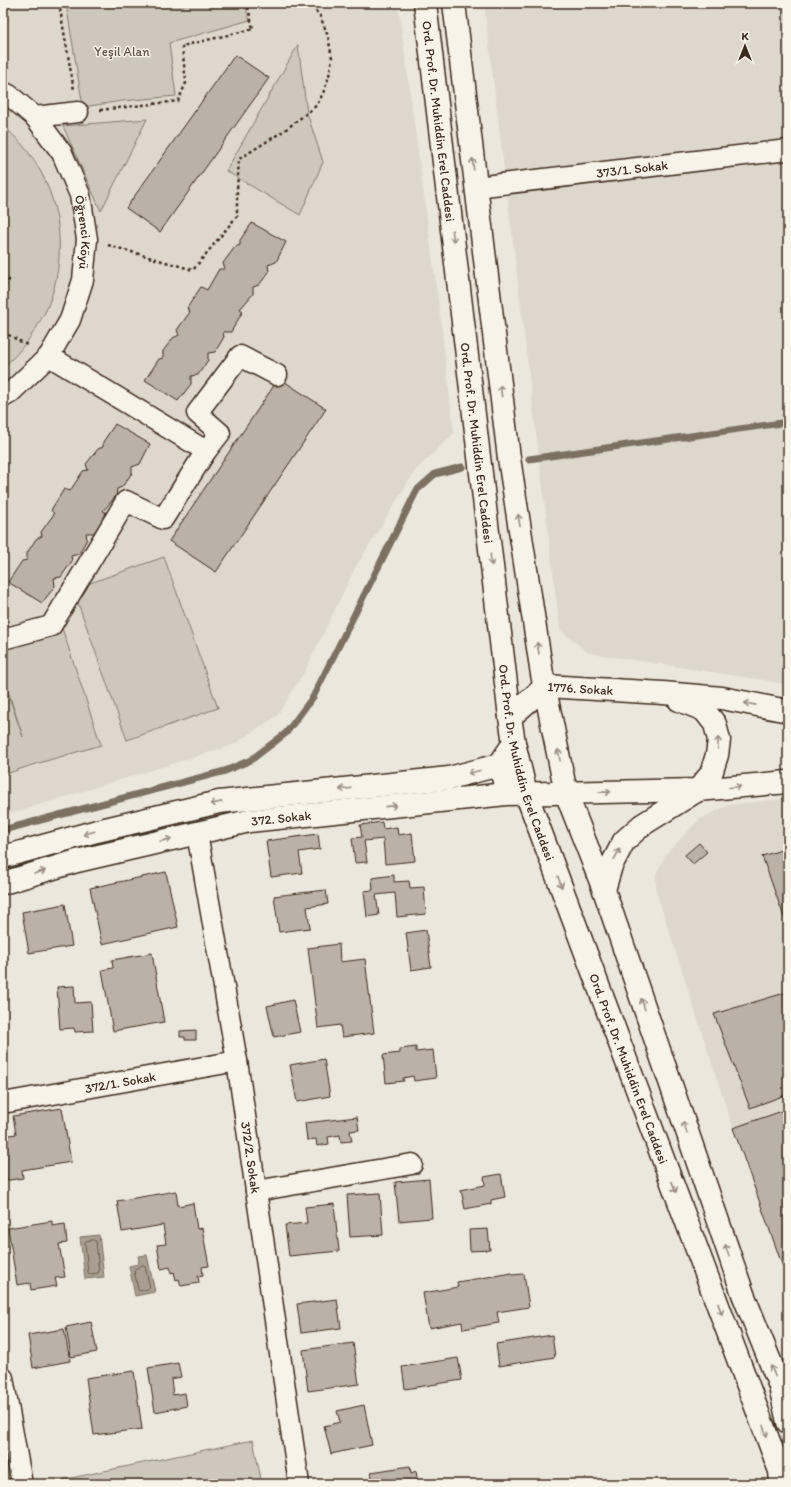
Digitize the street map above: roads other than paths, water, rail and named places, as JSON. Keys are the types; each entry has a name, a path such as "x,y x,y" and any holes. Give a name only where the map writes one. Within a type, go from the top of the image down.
{"main road":[{"name":"Ord. Prof. Dr. Muhiddin Erel Caddesi","path":"425,3 514,743 516,793 783,1475"},
{"path":"454,3 510,458 542,674 546,686 566,793 604,890 743,1294 780,1386 788,1422"},
{"name":"1776. Sokak","path":"510,717 546,686 722,698 788,711"},
{"name":"1776. Sokak","path":"604,890 611,866 624,841 642,825 698,790 712,774 719,740 715,724 704,710 662,693"},
{"path":"499,765 514,743"},
{"name":"372. Sokak","path":"3,857 97,831 219,802 448,778 499,765"},
{"name":"1776. Sokak","path":"566,793 698,790 788,782"},
{"name":"372. Sokak","path":"3,883 77,861 249,821 516,793 566,793"}],"street":[{"name":"Öğrenci Köyü","path":"3,92 9,95 35,117 62,153 80,194 87,239 83,280 70,320 49,356 10,393 3,397"},
{"path":"35,117 78,112"},
{"name":"373/1. Sokak","path":"476,188 788,150"},
{"path":"49,356 206,451"},
{"path":"3,639 51,626 126,501 163,519 206,451 220,433 197,413 240,356 277,375"},
{"path":"499,765 516,793"},
{"name":"372/2. Sokak","path":"197,833 237,1061 298,1484"},
{"name":"372/1. Sokak","path":"3,1103 237,1061"},
{"path":"256,1191 412,1164"},
{"path":"3,1378 22,1484"}],"water":[{"path":"99,1235 104,1277 85,1279 80,1237"},
{"path":"147,1255 155,1292 135,1296 129,1266 138,1264 138,1256"}],"waterway":[{"path":"529,459 788,422"},
{"path":"3,830 225,771 251,760 286,733 313,697 417,490 435,474 462,467"}],"park label":[{"name":"Yeşil Alan","path":"122,51"}]}
